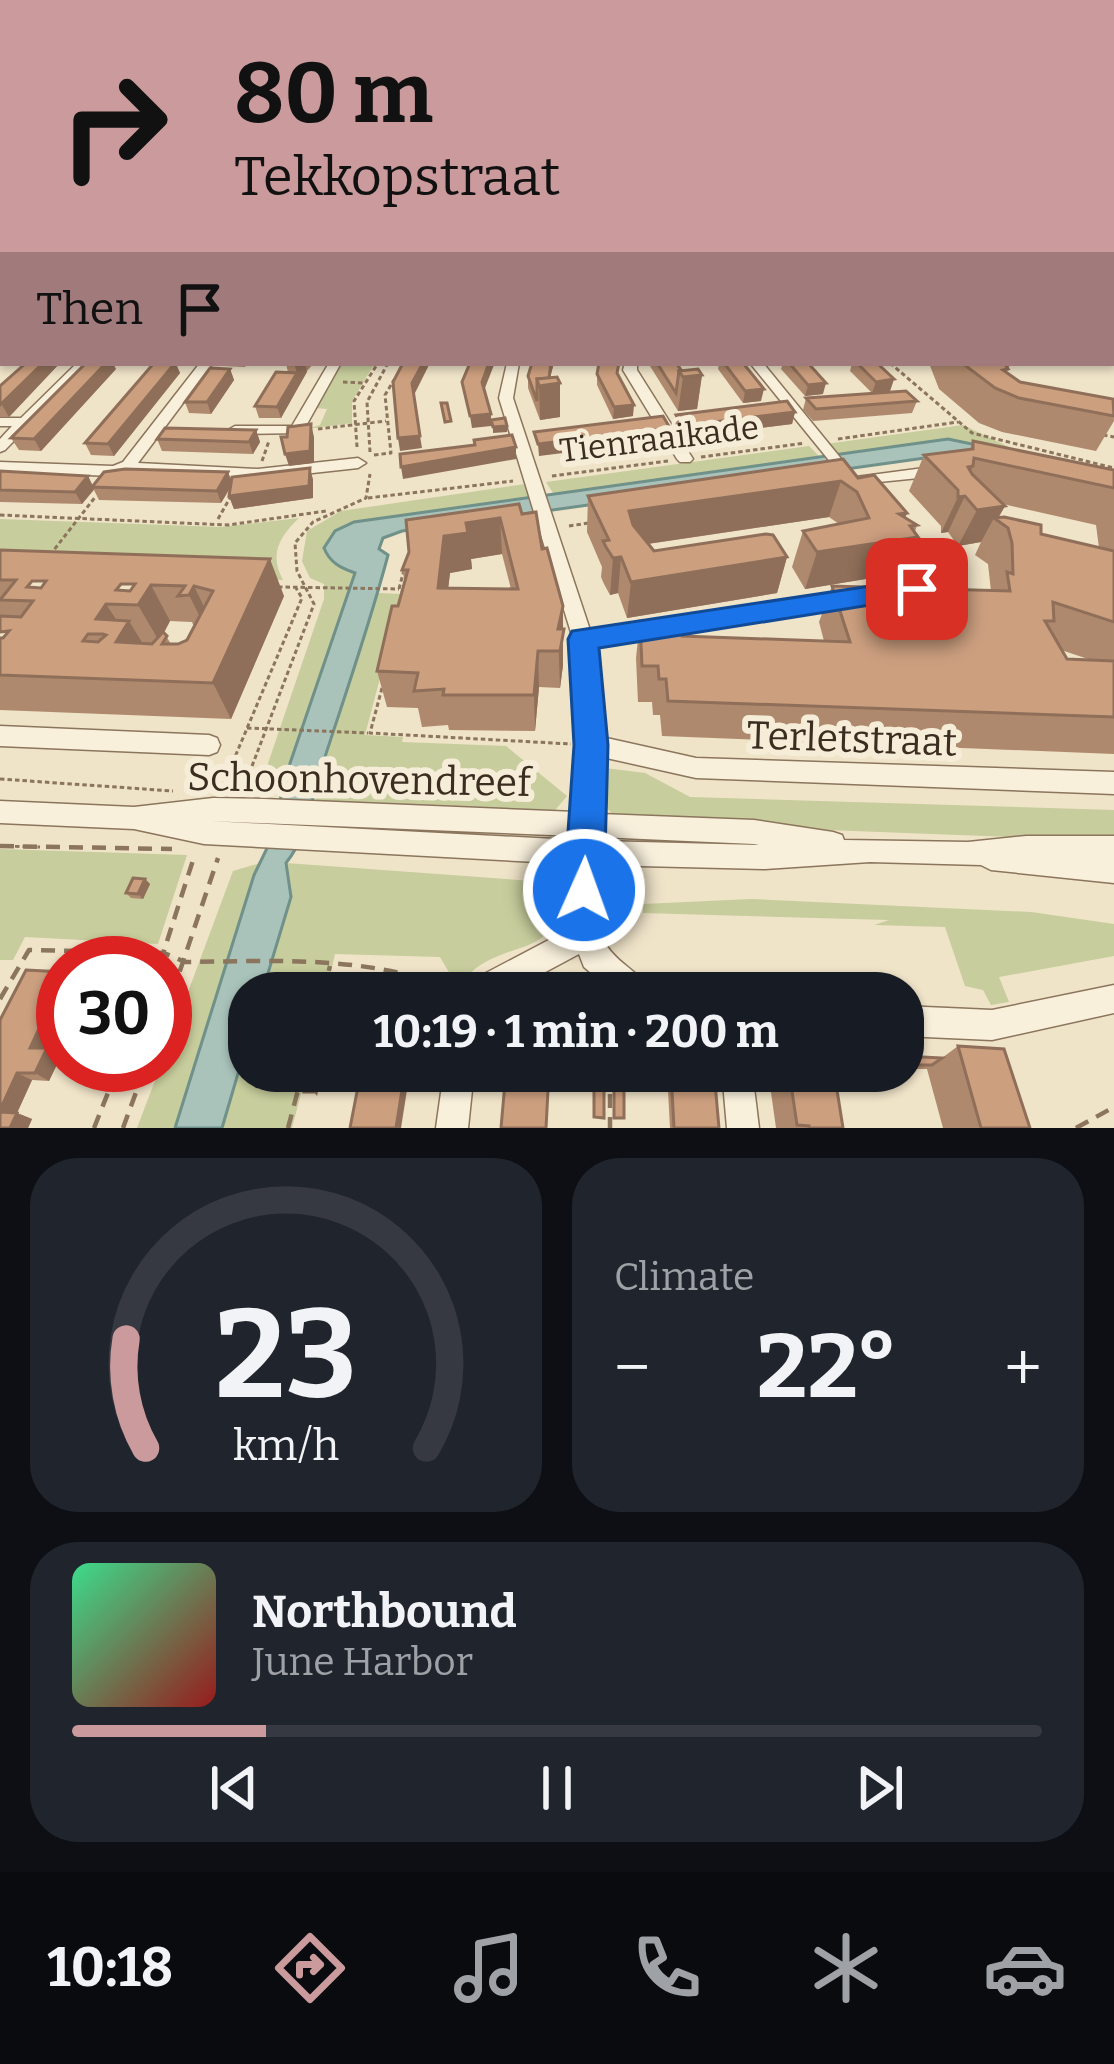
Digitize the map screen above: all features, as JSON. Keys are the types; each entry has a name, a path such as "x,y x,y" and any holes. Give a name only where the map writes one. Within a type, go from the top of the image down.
{"street":[{"path":"0,447 82,366"},
{"path":"120,469 205,366"},
{"path":"226,430 297,430 333,366"},
{"path":"512,366 506,398 583,639 591,745 583,928 594,957 612,972"},
{"path":"631,366 685,459"},
{"path":"758,366 869,500"},
{"path":"0,422 26,422"},
{"path":"156,428 179,429"},
{"path":"0,467 250,473 364,459"},
{"path":"850,477 960,470"},
{"path":"583,639 917,589 924,570 883,518"},
{"path":"0,736 209,746"},
{"name":"Terletstraat","path":"591,745 695,769 1114,783"},
{"name":"Schoonhovendreef","path":"0,812 215,826 259,822 586,837 764,857 870,850 968,854 1026,848 1114,848"},
{"name":"Schoonhovendreef","path":"968,854 1030,866 1114,871"},
{"path":"517,972 572,943 583,928"},
{"path":"924,1024 995,1035 1114,999"},
{"path":"452,1128 456,1092"},
{"path":"739,1092 743,1128"}],"path":[{"path":"366,498 370,485 354,401 376,366"},
{"path":"370,485 360,478 367,402 386,366"},
{"path":"893,366 958,422 995,442 1114,468"},
{"path":"364,459 391,453 385,395 394,379"},
{"path":"323,380 366,383"},
{"path":"297,430 388,421"},
{"name":"Tienraaikade","path":"334,510 366,498 536,484 685,459 824,447 958,422"},
{"path":"217,521 272,432"},
{"path":"1096,433 1114,437"},
{"path":"43,565 120,469"},
{"path":"0,515 229,525 334,510"},
{"path":"190,936 215,826 267,728 314,604 311,589 297,572 293,548 300,532 334,510"},
{"path":"548,522 597,522"},
{"path":"399,589 404,569"},
{"path":"274,587 399,589 407,594"},
{"path":"171,936 215,826 247,728 302,598 296,588"},
{"path":"370,733 382,686"},
{"path":"247,728 591,745"},
{"path":"0,779 180,791"},
{"path":"0,846 176,849"},
{"path":"0,999 29,950 36,950"},
{"path":"192,962 330,965 395,972"},
{"path":"328,972 330,965"},
{"path":"94,1128 108,1092"},
{"path":"123,1128 136,1092"},
{"path":"288,1128 297,1092"},
{"path":"610,1092 610,1128"},
{"path":"1076,1128 1114,1108"}],"green space":[{"path":"336,366 373,366 352,401 352,423 307,429 320,425 327,409 315,408"},
{"path":"963,425 1026,455 949,439 840,455 826,444"},
{"path":"809,446 822,459 555,496 546,482"},
{"path":"525,484 530,499 346,524 324,548 334,564 355,572 285,778 263,778 324,599 324,584 310,578 302,561 307,531 341,511"},
{"path":"299,518 278,547 283,580 0,572 0,519 221,527"},
{"path":"378,593 402,594 365,735 403,737 402,742 506,746 567,796 551,815 315,808 318,779"},
{"path":"597,767 645,773 690,797 1114,810 1114,841 619,822 595,794"},
{"path":"0,849 187,855 161,936 25,937 13,960 0,960"},
{"path":"264,862 254,875 192,1074 192,981 233,871"},
{"path":"286,863 546,882 558,893 552,926 544,936 472,972 449,972 440,957 335,954 331,972 268,972 291,897"},
{"path":"751,899 1031,912 1114,924 1114,956 999,977 1009,1002 991,1005 983,990 965,986 945,927 874,925 889,920 643,913 643,904"},
{"path":"151,1092 186,1092 175,1128 137,1128"},
{"path":"233,1092 301,1092 292,1128 222,1128"}],"water":[{"path":"948,439 1114,474 939,456 402,531 383,538 379,549 388,555 373,609 304,829 286,863 291,897 268,972 228,972 228,1092 233,1092 222,1128 175,1128 186,1092 192,1092 192,1074 254,875 272,838 285,778 355,573 336,564 324,548 335,531 354,522"}],"building":[{"path":"23,366 40,366 0,405 0,386"},
{"path":"83,366 103,366 34,439 11,438"},
{"path":"151,366 173,366 108,444 85,443"},
{"path":"401,366 421,366 412,383 420,436 398,438 393,382"},
{"path":"469,366 488,366 482,382 491,414 470,416 462,382"},
{"path":"531,366 551,366 549,378 537,379 537,401 528,376"},
{"path":"598,366 618,366 617,373 634,405 614,407 597,374"},
{"path":"659,366 678,366 682,371 676,393"},
{"path":"726,366 745,366 764,389 745,391"},
{"path":"792,366 811,366 826,383 808,385"},
{"path":"860,366 880,366 894,379 876,382"},
{"path":"966,366 1006,366 1003,370 1020,382 1113,399 1114,416 1019,398 995,388"},
{"path":"210,368 230,369 207,402 185,402"},
{"path":"698,369 702,375 683,377 679,371"},
{"path":"276,372 297,373 277,407 255,406"},
{"path":"557,377 560,383 539,386 537,379"},
{"path":"906,391 917,401 816,409 806,398"},
{"path":"787,401 795,412 682,426 676,415"},
{"path":"441,403 447,403 451,421 445,422"},
{"path":"663,416 670,428 538,444 534,432"},
{"path":"505,418 507,426 493,427 491,420"},
{"path":"311,424 310,451 285,454 281,437 287,437 288,427"},
{"path":"165,428 256,430 249,442 157,439"},
{"path":"512,435 516,447 401,467 400,454 475,445 474,440"},
{"path":"973,441 1114,470 1114,488 974,458 973,466 968,467 972,474 1005,506 977,510 965,496 958,497 958,490 924,455 973,449"},
{"path":"843,459 858,478 874,475 907,513 899,514 917,525 910,526 918,537 817,552 803,531 869,518 857,492 841,481 629,511 633,525 654,551 766,534 773,535 787,557 631,582 621,557 613,558 603,541 609,540 588,496"},
{"path":"310,468 309,486 229,496 232,477"},
{"path":"0,471 88,476 75,492 0,490"},
{"path":"104,472 228,472 217,491 92,487"},
{"path":"519,504 522,514 536,512 542,549 547,548 563,606 558,629 564,629 560,651 538,651 534,695 414,691 418,673 377,671 392,606 398,606 408,570 402,570 409,552 406,520","holes":["500,518 518,589 438,588 444,536 468,533 466,523"]},
{"path":"994,518 1041,525 1041,534 1114,551 1114,622 1053,602 1054,621 1045,621 1067,659 1114,661 1114,717 668,701 666,679 659,679 658,666 642,666 640,621 681,623 682,636 850,642 832,586 1010,591 1007,572 1013,574 1012,543 1008,528"},
{"path":"0,550 270,559 213,683 0,675 0,638 9,631 0,632 0,616 21,617 33,601 0,600 16,580 0,580","holes":["32,581 46,581 41,588 27,587","121,584 135,584 130,591 116,590","151,585 185,586 178,596 189,595 194,586 213,591 187,640 178,644 162,644 167,636 163,632 152,644 116,642 129,621 96,619 106,604 138,605","88,634 106,635 98,642 83,641"]},
{"path":"133,878 145,879 138,894 126,893"},
{"path":"26,970 36,971 36,1035 30,1048 36,1048 36,1071 17,1073 0,1110 0,1020"},
{"path":"958,1046 1004,1049 1030,1128 981,1128"},
{"path":"924,1057 942,1058 924,1065"},
{"path":"357,1092 402,1092 396,1128 350,1128"},
{"path":"504,1092 548,1092 546,1128 501,1128"},
{"path":"594,1092 604,1092 604,1118 594,1117"},
{"path":"614,1092 624,1092 624,1118 614,1118"},
{"path":"672,1092 716,1092 719,1128 674,1128"},
{"path":"792,1092 837,1092 843,1128 797,1125"},
{"path":"0,1112 17,1113 10,1128 0,1128"}],"route":[{"path":"584,890 591,745 583,639 917,589"}]}
